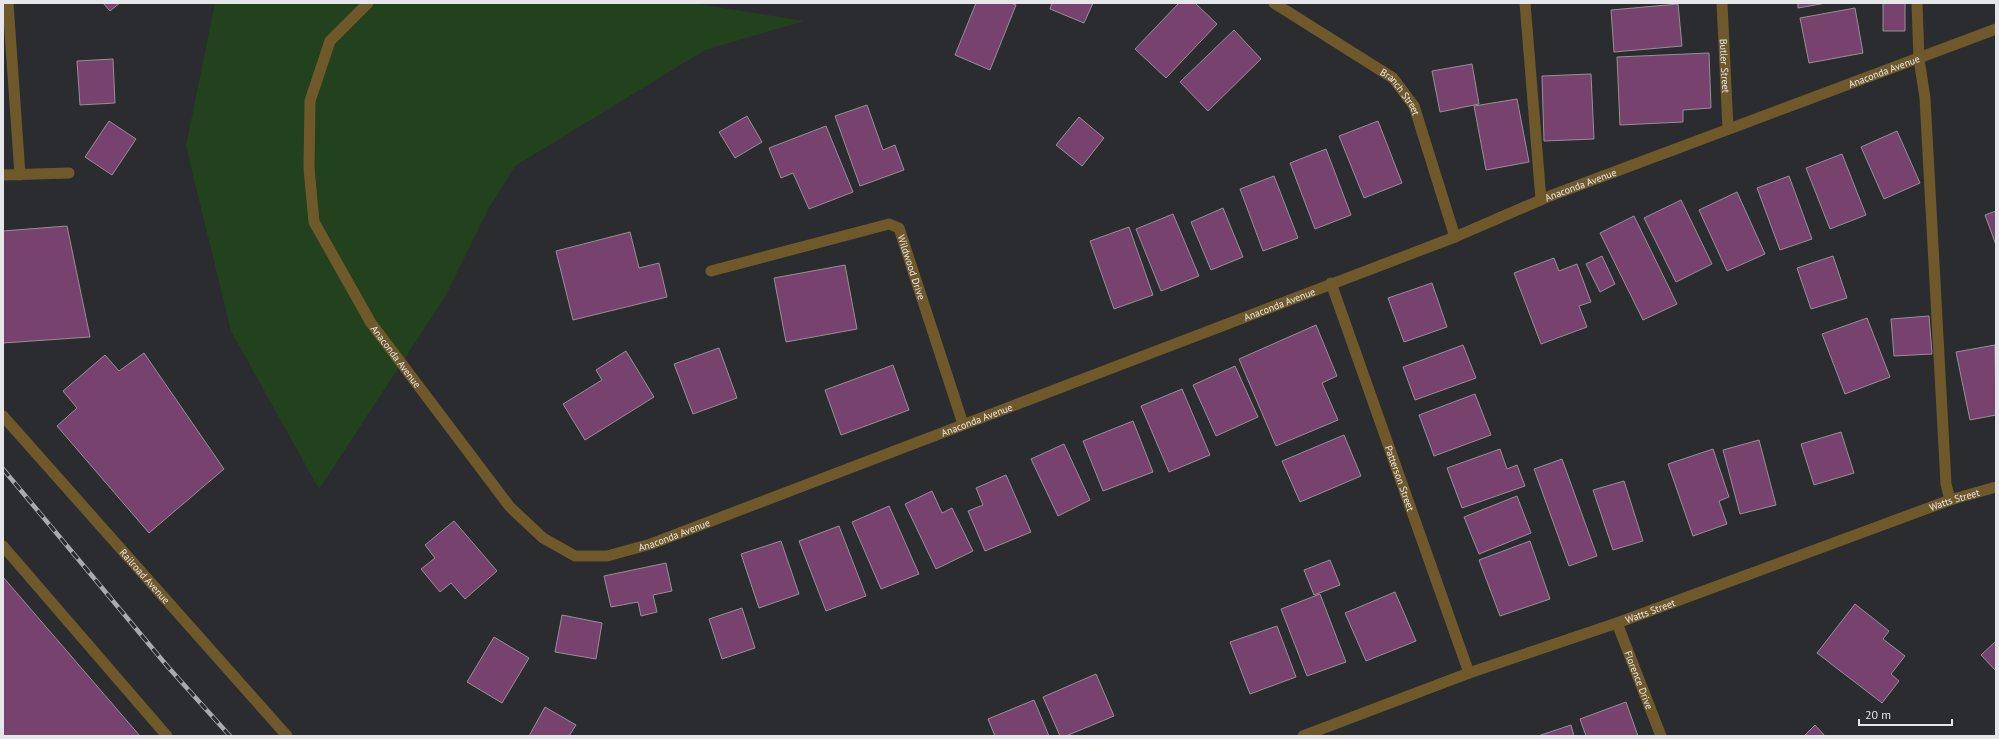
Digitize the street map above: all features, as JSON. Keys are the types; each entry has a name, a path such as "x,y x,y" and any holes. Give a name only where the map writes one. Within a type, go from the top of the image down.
{"street":[{"path":"8,3 20,175"},
{"name":"Anaconda Avenue","path":"368,3 330,41 310,101 309,168 314,222 372,322 510,507 543,538 575,556 607,556 651,544 1331,283 1455,237 1541,200 1996,29"},
{"name":"Branch Street","path":"1274,3 1292,8 1393,78 1414,106 1455,237"},
{"path":"1525,3 1541,200"},
{"name":"Butler Street","path":"1722,3 1728,129"},
{"path":"1916,3 1919,59 1925,98 1946,484 1950,500"},
{"path":"3,175 69,173"},
{"name":"Wildwood Drive","path":"711,271 888,224 899,228 963,424"},
{"name":"Patterson Street","path":"1331,283 1469,673"},
{"name":"Railroad Avenue","path":"3,416 287,736"},
{"name":"Watts Street","path":"1303,736 1469,673 1617,623 1950,500 1996,486"},
{"path":"3,546 167,736"},
{"name":"Florence Drive","path":"1617,623 1661,736"}],"green space":[{"path":"215,3 692,3 804,21 705,50 515,166 489,208 445,297 319,489 231,331 186,146"}],"building":[{"path":"103,3 120,3 110,11"},
{"path":"976,3 1011,3 1016,5 990,70 955,55"},
{"path":"1052,3 1093,3 1084,23 1050,9"},
{"path":"1179,3 1195,3 1217,24 1166,78 1135,49"},
{"path":"1798,3 1826,3 1798,8"},
{"path":"1883,3 1905,3 1905,31 1883,31"},
{"path":"1678,4 1682,46 1614,52 1611,10"},
{"path":"1855,8 1863,53 1809,63 1800,18"},
{"path":"1234,30 1261,59 1208,111 1180,82"},
{"path":"1709,53 1711,108 1683,110 1683,122 1620,125 1617,57"},
{"path":"113,59 115,103 80,105 77,61"},
{"path":"1472,64 1479,104 1440,112 1432,71"},
{"path":"1591,74 1594,139 1544,141 1542,76"},
{"path":"1517,99 1529,162 1486,170 1474,106"},
{"path":"867,105 883,150 895,145 904,170 860,186 835,116"},
{"path":"747,116 762,142 735,158 719,132"},
{"path":"1079,117 1104,138 1082,166 1056,145"},
{"path":"109,121 136,139 112,175 85,157"},
{"path":"1378,121 1402,183 1364,198 1339,136"},
{"path":"826,126 853,192 809,209 793,173 781,178 769,148"},
{"path":"1897,131 1920,183 1884,199 1861,147"},
{"path":"1326,149 1351,215 1315,229 1290,163"},
{"path":"1842,154 1866,215 1830,229 1806,168"},
{"path":"1274,176 1298,238 1263,251 1240,189"},
{"path":"1789,176 1812,239 1780,250 1757,188"},
{"path":"1737,192 1765,254 1727,271 1699,210"},
{"path":"1681,200 1712,264 1676,282 1644,218"},
{"path":"1223,208 1243,257 1211,270 1191,222"},
{"path":"1996,211 1996,245 1985,215"},
{"path":"1173,214 1199,276 1161,291 1136,229"},
{"path":"1634,216 1677,304 1643,320 1600,233"},
{"path":"67,226 90,337 3,343 3,231"},
{"path":"1129,227 1153,295 1114,309 1090,241"},
{"path":"630,232 639,268 659,263 667,297 573,320 556,251"},
{"path":"1602,256 1615,284 1600,292 1586,264"},
{"path":"1833,256 1847,298 1811,309 1797,268"},
{"path":"1554,258 1559,271 1577,264 1591,302 1579,306 1587,327 1541,344 1514,273"},
{"path":"845,265 857,329 786,342 774,278"},
{"path":"1432,283 1447,327 1404,342 1388,298"},
{"path":"1929,316 1932,354 1894,356 1891,319"},
{"path":"1867,318 1890,377 1845,394 1822,334"},
{"path":"1316,325 1337,376 1322,383 1338,420 1276,446 1239,359"},
{"path":"1463,345 1476,378 1415,400 1403,367"},
{"path":"1995,345 1996,415 1970,420 1956,352"},
{"path":"719,348 737,398 693,414 674,364"},
{"path":"626,351 654,397 585,440 563,404 602,380 596,370"},
{"path":"144,353 224,469 149,533 57,426 77,408 63,391 105,355 119,371"},
{"path":"893,365 909,410 841,435 825,390"},
{"path":"1235,366 1258,417 1216,436 1193,385"},
{"path":"1182,389 1210,455 1169,472 1141,406"},
{"path":"1475,394 1491,435 1434,456 1419,415"},
{"path":"1133,421 1153,472 1103,491 1083,441"},
{"path":"1841,432 1854,473 1814,485 1801,444"},
{"path":"1344,435 1361,476 1300,502 1282,461"},
{"path":"1759,440 1776,505 1740,514 1723,450"},
{"path":"1064,444 1090,500 1058,516 1031,459"},
{"path":"1500,449 1507,469 1517,465 1525,486 1462,508 1447,468"},
{"path":"1713,449 1729,497 1719,501 1727,524 1693,536 1668,464"},
{"path":"1562,459 1597,556 1569,566 1534,469"},
{"path":"1006,475 1031,532 985,551 968,511 983,505 976,488"},
{"path":"1624,481 1643,541 1613,550 1593,490"},
{"path":"932,491 942,513 952,508 973,551 936,569 905,504"},
{"path":"1517,496 1531,533 1479,554 1464,517"},
{"path":"889,506 919,574 881,589 852,522"},
{"path":"454,521 497,571 465,599 451,583 440,592 421,569 435,558 425,545"},
{"path":"839,526 866,596 826,611 799,541"},
{"path":"781,541 799,594 759,608 741,554"},
{"path":"1530,541 1550,599 1500,616 1479,560"},
{"path":"1330,560 1340,585 1314,595 1304,570"},
{"path":"666,563 672,591 653,595 657,612 641,616 638,602 611,607 604,576"},
{"path":"3,577 140,736 3,736"},
{"path":"1395,592 1416,641 1366,661 1345,613"},
{"path":"1320,594 1346,662 1307,676 1281,609"},
{"path":"1855,604 1889,631 1883,639 1905,656 1891,674 1899,681 1882,703 1817,653"},
{"path":"742,608 755,648 722,659 709,619"},
{"path":"562,615 602,623 596,659 555,652"},
{"path":"1277,626 1296,677 1250,694 1230,642"},
{"path":"494,637 529,658 502,703 467,682"},
{"path":"1996,641 1996,671 1981,655"},
{"path":"1096,674 1114,716 1066,736 1060,736 1043,697"},
{"path":"1034,700 1049,736 995,736 988,719"},
{"path":"1626,702 1638,736 1586,736 1580,719"},
{"path":"545,707 576,725 569,736 529,736"},
{"path":"1571,725 1574,736 1538,736"},
{"path":"1815,725 1825,736 1804,736"}],"railway":[{"path":"3,469 168,667 230,736"}]}
